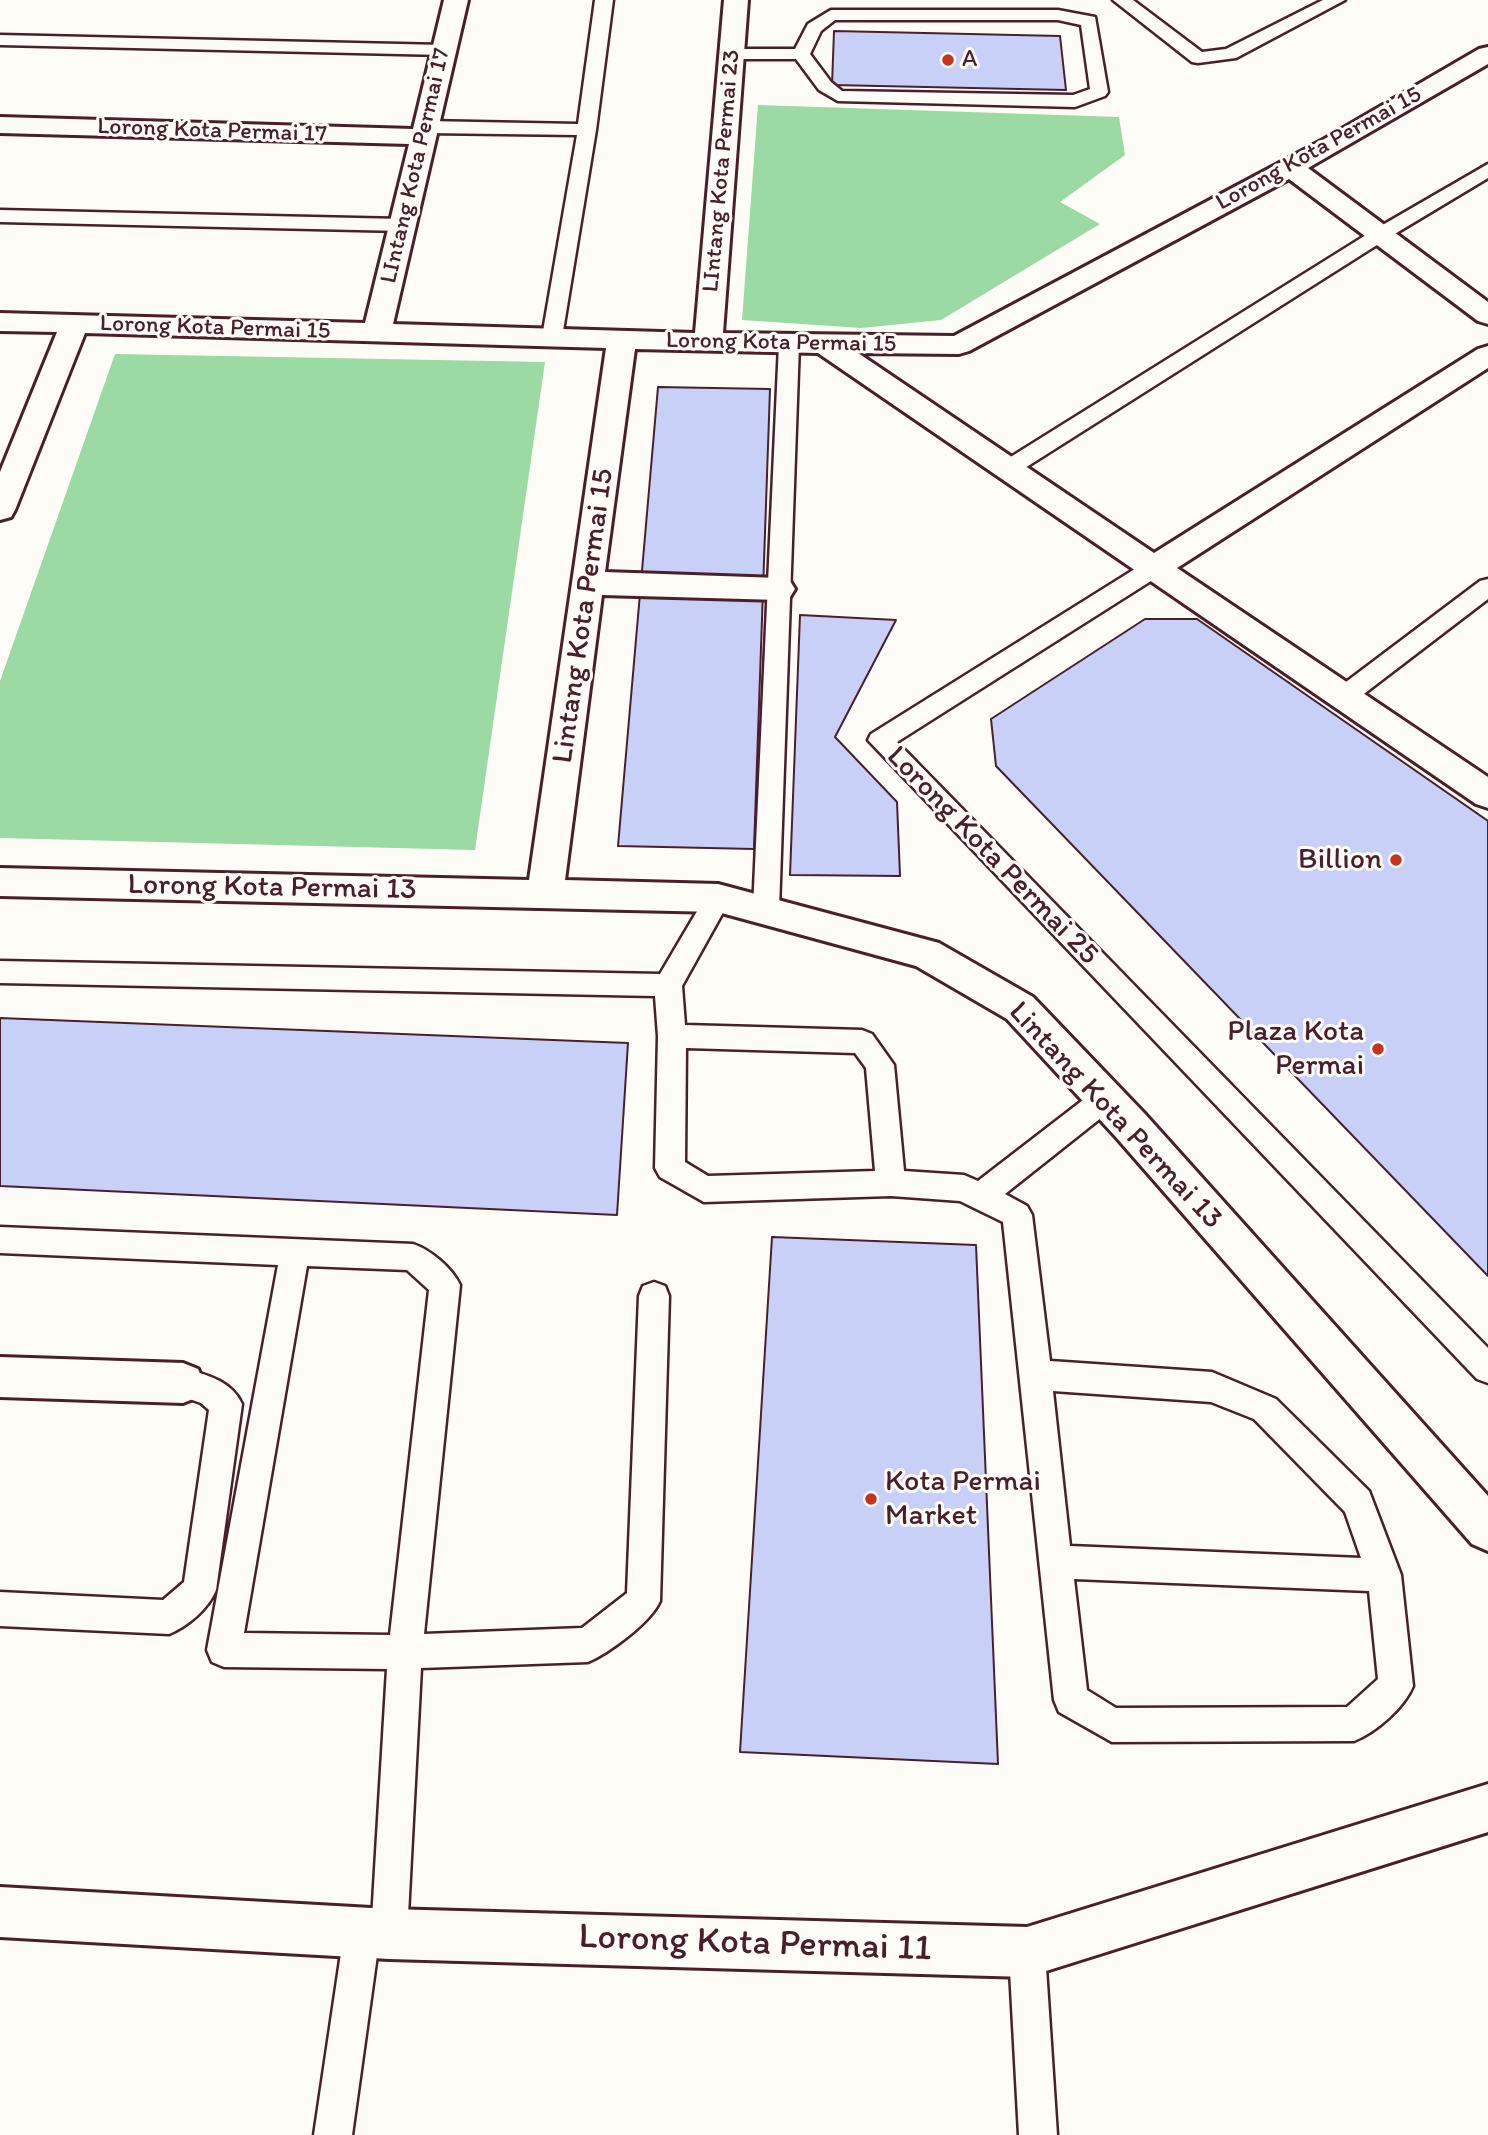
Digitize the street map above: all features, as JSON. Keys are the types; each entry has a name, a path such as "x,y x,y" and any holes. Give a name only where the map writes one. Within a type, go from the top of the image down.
{"street":[{"name":"LIntang Kota Permai 17","path":"377,332 456,0"},
{"name":"LIntang Kota Permai 23","path":"708,342 736,0"},
{"name":"Lorong Kota Permai 15","path":"0,322 826,345 959,345 1290,167 1488,54"},
{"name":"Lorong Kota Permai 17","path":"0,125 425,132"},
{"path":"1290,167 1488,315"},
{"path":"0,510 74,324"},
{"name":"Lintang Kota Permai 15","path":"545,893 622,340"},
{"path":"826,345 1488,795"},
{"name":"Lorong Kota Permai 25","path":"1154,568 1488,355"},
{"path":"588,583 779,589"},
{"name":"Lorong Kota Permai 13","path":"0,883 545,893"},
{"name":"Lintang Kota Permai 13","path":"545,893 718,898 766,909 926,954 1020,1008 1106,1098 1488,1529"},
{"path":"0,1377 183,1383"},
{"name":"Lorong Kota Permai 11","path":"0,1912 376,1933 1027,1952 1488,1808"}],"lane":[{"path":"552,338 587,130 604,0"},
{"path":"1122,0 1198,58 1230,54 1336,0"},
{"path":"831,15 1058,15 1089,21 1100,92 1075,101 838,96 825,86 801,54 814,29 831,15"},
{"path":"0,40 444,50"},
{"path":"732,54 801,54"},
{"path":"425,132 587,130"},
{"path":"1009,468 1381,234 1488,170"},
{"path":"0,216 402,225"},
{"path":"766,909 789,344"},
{"name":"Lorong Kota Permai 25","path":"1154,568 880,740 1488,1369"},
{"path":"1343,697 1488,587"},
{"path":"718,898 668,985 672,1036 670,1168 704,1189 891,1183 964,1188 1017,1215 1038,1375 1071,1700 1112,1726 1354,1724 1396,1686 1384,1575 1358,1502 1265,1409 1212,1387 1038,1375"},
{"path":"0,972 668,985"},
{"path":"672,1036 862,1042 880,1065 891,1183"},
{"path":"981,1196 1106,1098"},
{"path":"0,1240 414,1257 445,1285 376,1933 333,2135"},
{"path":"295,1252 225,1650 405,1652 589,1645 643,1601 654,1296"},
{"path":"0,1609 169,1617 199,1590 226,1404 209,1391 183,1383"},
{"path":"1055,1562 1384,1575"},
{"path":"1027,1952 1038,2135"}],"green space":[{"path":"758,105 1119,117 1125,155 1060,202 1100,224 941,320 861,328 742,320"},
{"path":"115,354 545,362 475,850 0,838 0,681"}],"building":[{"name":"A","path":"834,31 1060,36 1066,90 832,85"},
{"path":"658,387 770,389 754,849 618,846"},
{"path":"800,615 896,620 835,737 897,802 900,876 790,875"},
{"name":"Plaza Kota Permai","path":"1145,619 1197,619 1488,821 1488,1276 996,766 991,719"},
{"path":"0,1018 628,1043 617,1215 0,1186"},
{"name":"Kota Permai Market","path":"772,1237 976,1245 998,1764 740,1752"}],"place":[{"name":"A","path":"948,60"},
{"name":"Billion","path":"1396,860"},
{"name":"Plaza Kota Permai","path":"1378,1049"},
{"name":"Kota Permai Market","path":"871,1499"}]}
